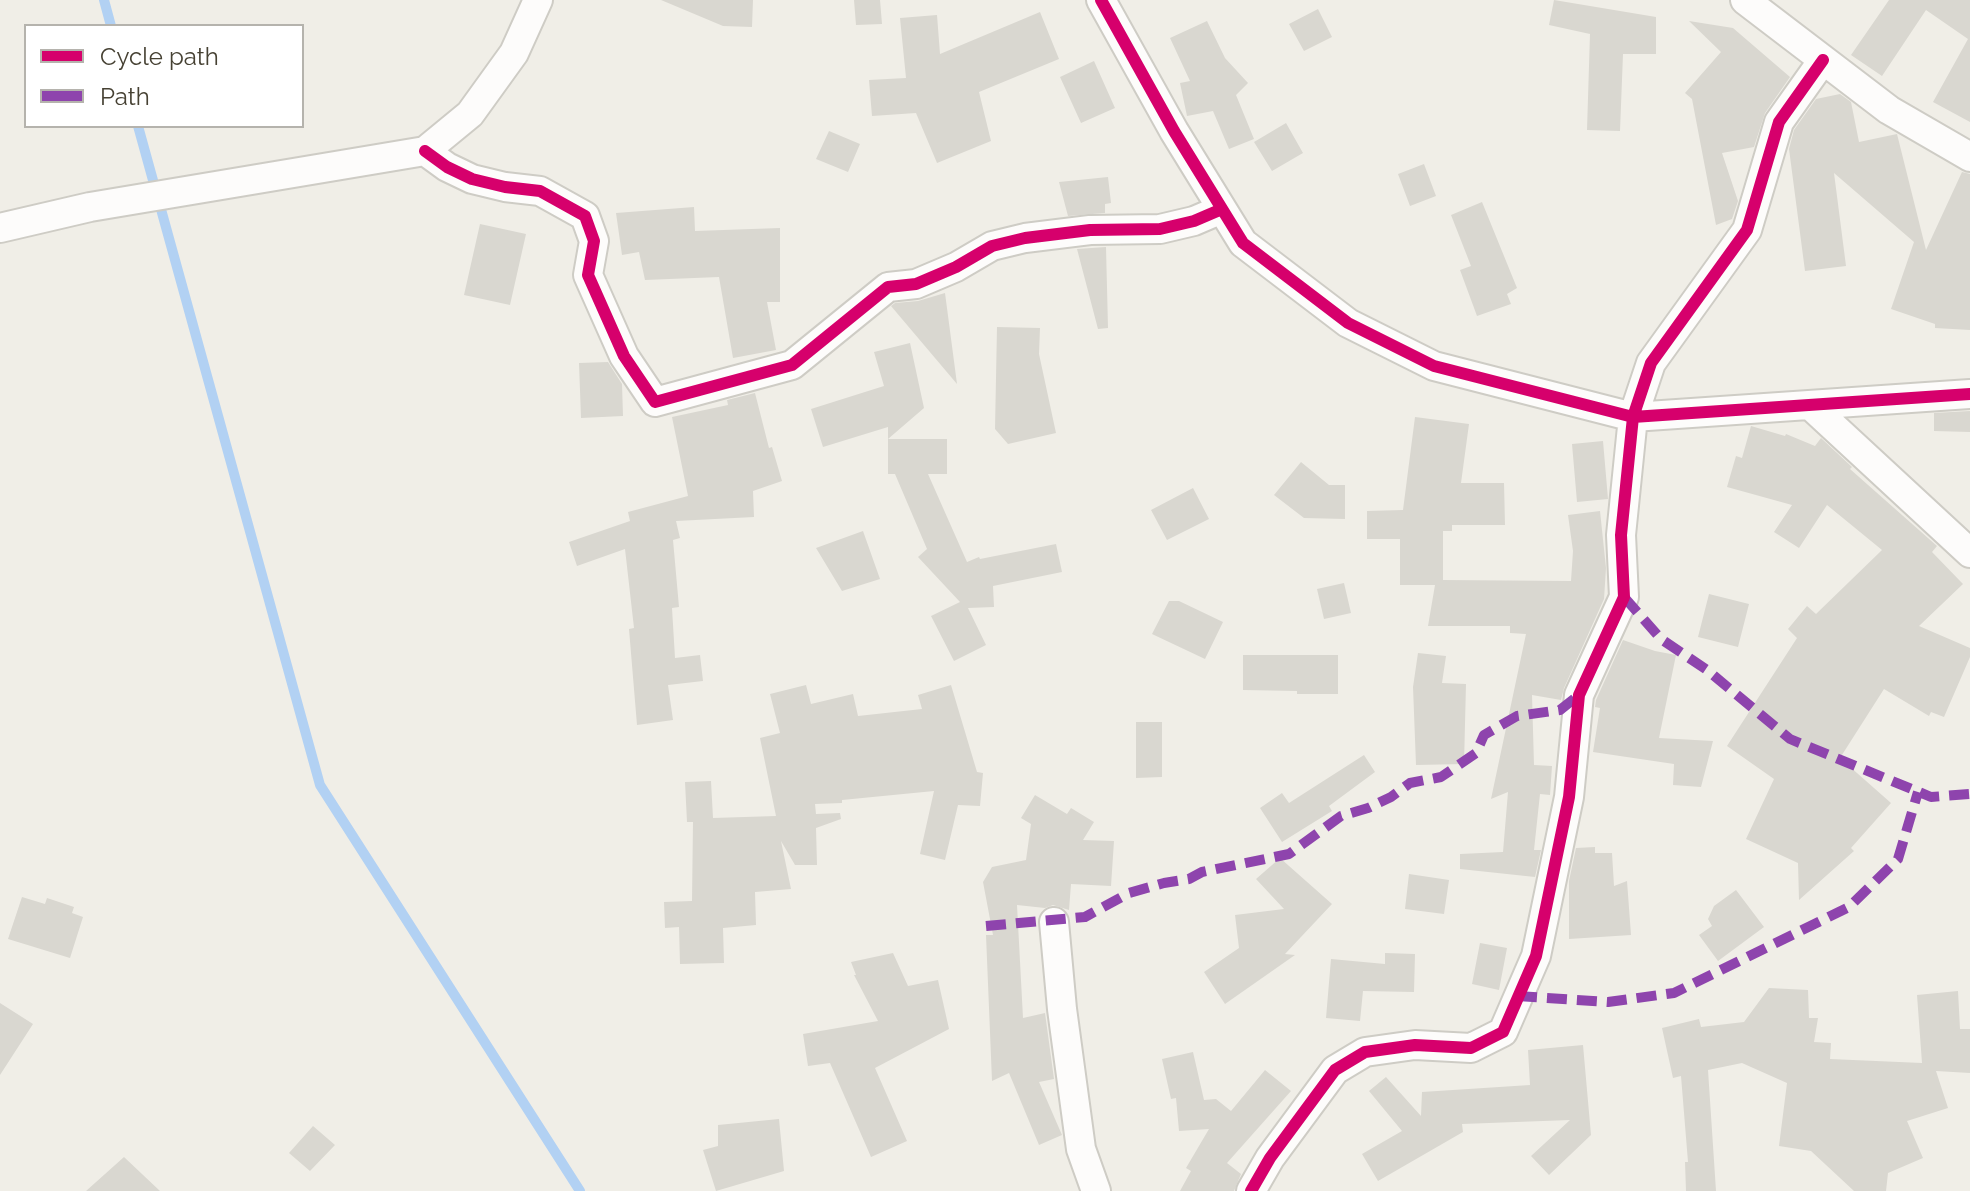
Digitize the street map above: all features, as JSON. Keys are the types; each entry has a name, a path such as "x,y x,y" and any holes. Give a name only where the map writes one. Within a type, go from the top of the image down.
{"street":[{"path":"0,228 90,207 425,151 470,114 514,53 538,0"},
{"path":"1101,0 1174,131 1243,243 1348,323 1434,366 1633,417 1970,394"},
{"path":"1745,0 1889,110 1970,157"},
{"path":"1251,1191 1270,1158 1335,1070 1365,1052 1415,1045 1471,1048 1503,1032 1536,956 1569,797 1579,695 1624,597 1621,535 1633,417 1651,363 1747,230 1779,122 1823,60"},
{"path":"425,151 447,167 472,179 540,191 585,216 594,241 588,275 624,356 655,402 792,365 888,287 916,284 956,267 992,246 1025,238 1090,230 1160,229 1194,221 1222,209"},
{"path":"1811,406 1970,553"},
{"path":"1054,922 1081,1149 1096,1191"}],"building":[{"path":"661,0 753,0 752,27 723,26"},
{"path":"854,0 880,0 882,24 856,25"},
{"path":"1554,0 1656,17 1656,54 1623,54 1620,131 1587,130 1590,34 1549,25"},
{"path":"1889,0 1970,0 1970,122 1933,102 1968,39 1926,10 1882,76 1851,55"},
{"path":"1318,9 1332,37 1304,51 1289,24"},
{"path":"1040,12 1059,59 979,92 991,141 937,163 916,113 872,116 869,80 906,78 900,18 937,15 940,54"},
{"path":"1207,21 1225,58 1248,83 1236,95 1254,139 1229,149 1213,111 1187,116 1180,83 1190,81 1170,38"},
{"path":"1689,21 1733,28 1790,77 1765,113 1754,147 1722,153 1738,201 1732,219 1716,225 1692,99 1685,93 1721,52"},
{"path":"1094,61 1115,108 1081,123 1060,77"},
{"path":"1840,94 1851,102 1859,142 1897,134 1926,250 1962,172 1970,174 1970,330 1935,328 1935,324 1891,309 1914,242 1834,173 1846,266 1805,271 1789,149 1794,130 1816,99"},
{"path":"1286,123 1303,153 1272,171 1254,142"},
{"path":"829,131 860,144 848,172 816,159"},
{"path":"1424,164 1436,196 1410,206 1398,174"},
{"path":"1108,177 1111,203 1105,204 1105,213 1068,216 1059,182"},
{"path":"1482,202 1517,288 1507,294 1511,304 1477,316 1460,270 1471,266 1451,215"},
{"path":"694,207 695,231 780,228 780,302 767,302 776,350 733,358 719,277 645,280 639,252 622,255 616,213"},
{"path":"480,224 526,234 510,305 464,295"},
{"path":"1106,247 1108,328 1098,329 1077,249"},
{"path":"945,293 957,384 891,306"},
{"path":"997,327 1040,328 1039,354 1056,433 1008,444 995,429"},
{"path":"910,343 924,408 888,439 888,427 823,447 811,409 884,386 874,352"},
{"path":"608,362 622,384 623,416 581,418 579,363"},
{"path":"755,393 769,448 772,447 782,481 753,491 754,517 676,521 680,538 673,540 679,607 672,608 675,658 700,655 703,681 668,685 673,720 637,725 629,629 634,628 625,549 577,566 569,542 630,521 628,512 688,496 672,417 728,405 727,400"},
{"path":"1970,411 1970,432 1934,431 1934,413"},
{"path":"1415,417 1469,424 1461,483 1504,483 1505,525 1452,525 1452,531 1443,531 1443,580 1571,581 1573,551 1568,515 1600,511 1606,568 1604,599 1561,700 1532,695 1534,765 1552,766 1550,795 1540,794 1534,850 1541,850 1535,877 1460,869 1460,854 1503,852 1508,792 1491,799 1526,634 1510,633 1510,626 1428,626 1435,585 1400,585 1400,539 1367,539 1367,511 1403,510"},
{"path":"1751,426 1786,434 1815,446 1821,438 1852,467 1850,469 1937,546 1932,552 1963,584 1919,626 1970,648 1970,657 1944,717 1931,712 1929,716 1884,689 1840,758 1891,803 1851,848 1854,851 1799,900 1798,863 1746,839 1774,779 1727,746 1797,638 1788,629 1807,606 1816,614 1882,550 1827,505 1799,548 1774,532 1792,505 1727,487 1736,456 1742,458"},
{"path":"888,439 947,439 947,474 928,474 967,562 979,557 1056,544 1062,572 993,586 994,607 968,608 986,645 954,661 931,616 960,602 918,557 927,549 895,474 888,474"},
{"path":"1603,441 1608,499 1577,502 1572,444"},
{"path":"1301,462 1329,485 1345,485 1345,519 1304,518 1274,495"},
{"path":"1193,488 1209,519 1167,540 1151,510"},
{"path":"863,531 880,579 842,591 816,548"},
{"path":"1344,583 1351,613 1324,619 1317,589"},
{"path":"1709,594 1749,604 1738,647 1698,637"},
{"path":"1169,601 1179,601 1223,622 1205,659 1152,634"},
{"path":"1623,640 1676,655 1659,738 1713,741 1701,787 1673,785 1674,764 1593,752 1600,708 1595,707 1596,700"},
{"path":"1418,653 1446,656 1442,683 1466,684 1464,764 1416,765 1413,687"},
{"path":"1243,655 1338,655 1338,694 1243,690"},
{"path":"806,685 811,704 853,694 858,716 922,709 918,695 951,685 977,772 983,773 980,806 958,805 945,860 920,854 934,791 815,804 816,814 840,813 841,819 816,828 817,865 795,865 781,841 791,889 755,892 756,925 723,928 724,963 680,964 679,927 665,928 664,902 692,901 693,822 687,822 685,782 711,781 713,818 776,816 760,738 780,733 770,694"},
{"path":"1136,722 1162,722 1162,777 1136,778"},
{"path":"1364,755 1375,772 1329,806 1332,811 1282,842 1260,808 1282,793 1289,803"},
{"path":"1035,795 1067,814 1071,808 1094,822 1083,840 1114,841 1111,886 1071,884 1069,910 1053,905 1045,908 1017,905 1023,1018 1045,1013 1054,1079 1039,1082 1062,1135 1039,1145 1009,1073 992,1081 986,935 993,935 983,882 992,867 1026,860 1031,824 1021,818"},
{"path":"1595,847 1595,853 1612,853 1614,886 1627,881 1631,935 1569,939 1569,881 1576,848"},
{"path":"1280,858 1332,904 1285,954 1295,955 1225,1004 1204,972 1239,948 1235,915 1284,909 1256,879"},
{"path":"1409,874 1449,880 1444,914 1405,909"},
{"path":"1736,890 1764,927 1718,961 1699,935 1712,926 1708,919 1714,906"},
{"path":"22,897 45,904 47,898 74,907 72,913 83,917 70,958 8,939"},
{"path":"1480,943 1507,948 1499,990 1472,984"},
{"path":"893,953 908,986 938,980 949,1029 875,1068 907,1141 871,1157 830,1063 808,1066 803,1034 878,1021 854,975 851,962"},
{"path":"1385,953 1415,954 1414,992 1363,991 1360,1021 1326,1018 1331,959 1385,964"},
{"path":"1769,988 1808,990 1809,1018 1818,1018 1814,1042 1831,1043 1830,1059 1922,1063 1917,995 1958,991 1960,1029 1970,1029 1970,1073 1936,1071 1948,1108 1907,1121 1923,1158 1888,1173 1886,1191 1854,1191 1811,1151 1779,1146 1787,1083 1742,1063 1708,1070 1716,1191 1686,1191 1685,1162 1688,1162 1681,1076 1673,1078 1662,1028 1699,1019 1701,1027 1744,1022"},
{"path":"0,1003 33,1024 0,1075"},
{"path":"1583,1045 1591,1135 1549,1175 1531,1156 1570,1120 1462,1124 1463,1132 1378,1181 1362,1154 1402,1131 1369,1091 1386,1077 1421,1116 1422,1092 1530,1085 1528,1050"},
{"path":"1193,1052 1204,1100 1216,1099 1231,1111 1265,1070 1291,1091 1227,1163 1241,1174 1234,1191 1180,1191 1191,1171 1186,1168 1209,1129 1179,1131 1176,1098 1171,1099 1162,1059"},
{"path":"779,1119 784,1171 716,1191 703,1150 718,1146 718,1125"},
{"path":"313,1126 335,1145 310,1171 289,1153"},
{"path":"124,1157 160,1191 86,1191"}],"waterway":[{"path":"104,0 110,24"},
{"path":"139,128 320,785 580,1191"}],"marked path":[{"path":"1624,597 1661,639 1707,670 1790,739 1931,797 1970,794"},
{"path":"986,926 1085,917 1129,893 1189,879 1202,872 1289,854 1341,816 1368,808 1410,783 1441,777 1476,753 1484,735 1517,716 1560,710 1579,695"},
{"path":"1517,996 1608,1002 1674,993 1849,907 1898,859 1918,792"}],"cycle path":[{"path":"1101,0 1174,131 1243,243 1348,323 1434,366 1633,417 1970,394"},
{"path":"1251,1191 1270,1158 1335,1070 1365,1052 1415,1045 1471,1048 1503,1032 1536,956 1569,797 1579,695 1624,597 1621,535 1633,417 1651,363 1747,230 1779,122 1823,60"},
{"path":"425,151 447,167 472,179 540,191 585,216 594,241 588,275 624,356 655,402 792,365 888,287 916,284 956,267 992,246 1025,238 1090,230 1160,229 1194,221 1222,209"}]}
